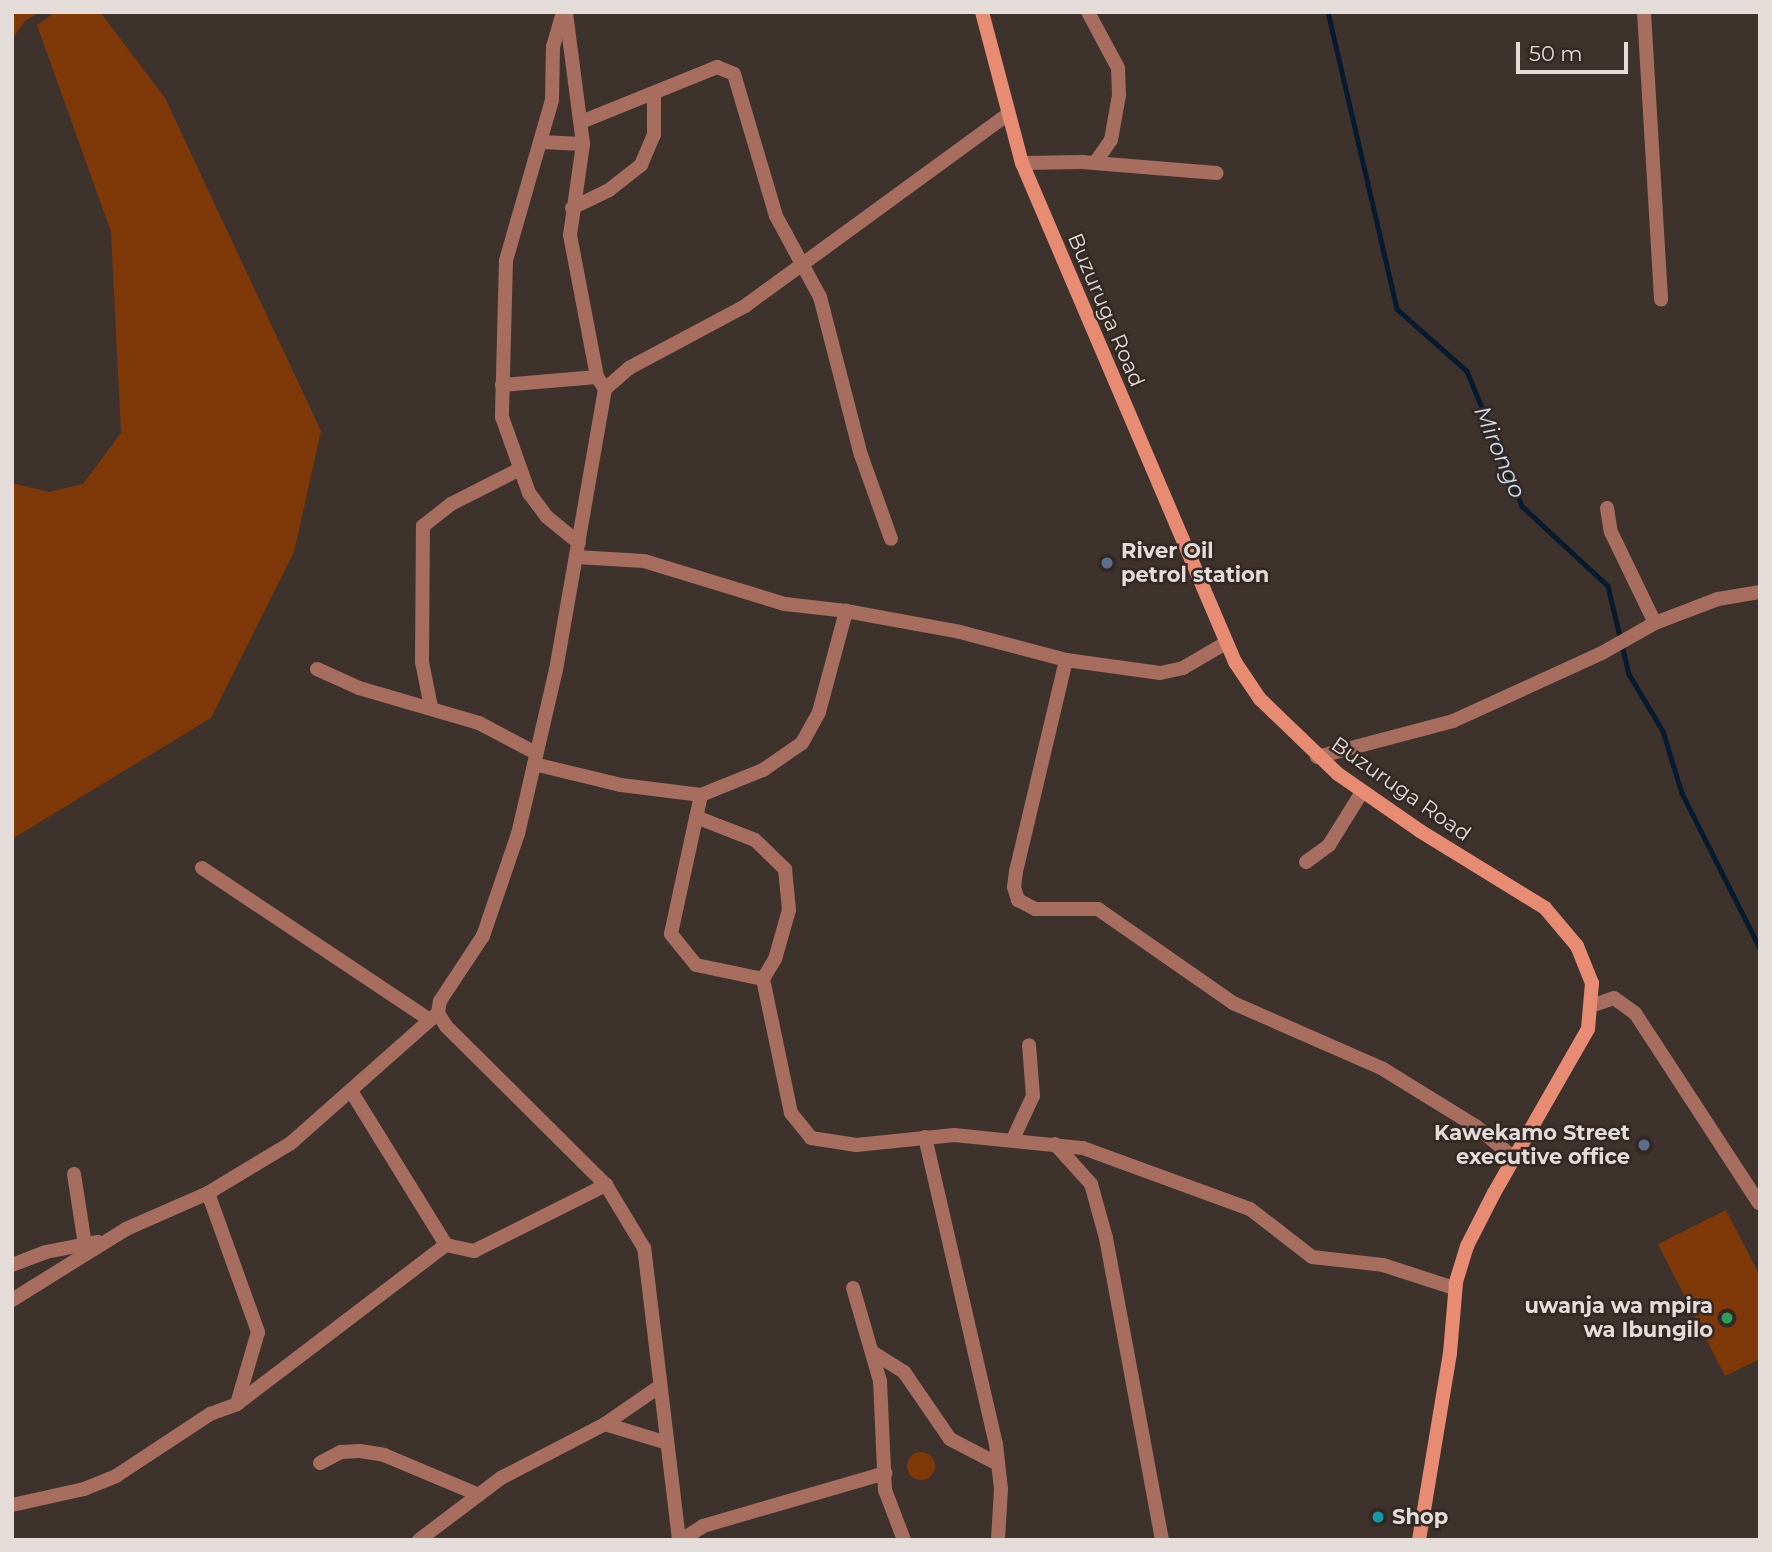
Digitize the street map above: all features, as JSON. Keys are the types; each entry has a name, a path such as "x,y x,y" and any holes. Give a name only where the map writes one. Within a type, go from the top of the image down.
{"main road":[{"name":"Buzuruga Road","path":"982,12 1006,116 1022,163 1224,643 1260,699 1317,757 1362,792 1545,908 1586,964 1591,1006 1578,1051 1467,1246 1454,1288 1450,1353 1419,1540"}],"street":[{"path":"12,1300 106,1240 208,1193 291,1143 434,1016 440,1001 483,936 503,884 535,758 578,550 601,383 570,235 583,144 564,12"},
{"path":"564,12 553,47 554,83 541,142 506,260 502,417 518,470 547,517 578,550 644,561 785,604 846,611 960,632 1066,660 1169,673 1224,643"},
{"path":"1088,12 1118,68 1119,96 1111,140 1095,163"},
{"path":"1644,12 1661,299"},
{"path":"581,122 654,96 717,67 734,74 776,216 820,297 861,455 891,539"},
{"path":"572,208 609,190 641,165 654,135 654,96"},
{"path":"502,385 601,383 745,306 1006,116"},
{"path":"541,142 583,144"},
{"path":"1022,163 1095,163 1217,173"},
{"path":"431,707 422,662 424,526 451,504 518,470"},
{"path":"1607,508 1611,532 1655,623"},
{"path":"1317,757 1453,721 1602,653 1655,623 1718,599 1760,592"},
{"path":"317,669 359,688 479,723 535,758 621,785 701,795 763,770 802,743 831,680 846,611"},
{"path":"1066,660 1016,871 1014,887 1018,900 1035,909 1098,908 1233,1003 1383,1069 1477,1127 1516,1159"},
{"path":"1306,862 1329,845 1362,792"},
{"path":"701,795 671,934 696,965 763,979"},
{"path":"696,817 755,840 785,869 789,910 775,959 763,979 791,1113 798,1128 811,1138 856,1145 925,1137 1013,1139 1083,1148 1250,1209 1312,1257 1383,1265 1454,1288"},
{"path":"202,868 434,1016 606,1185 644,1248 664,1442 680,1540 703,1526 885,1472"},
{"path":"1591,1006 1614,998 1635,1013 1759,1203"},
{"path":"1013,1139 1033,1096 1029,1045"},
{"path":"351,1091 446,1245 474,1251 606,1185"},
{"path":"925,1137 998,1464 998,1540"},
{"path":"1055,1144 1091,1184 1106,1238 1162,1540"},
{"path":"74,1174 85,1245"},
{"path":"208,1193 258,1332 237,1404"},
{"path":"12,1265 106,1240"},
{"path":"12,1505 84,1489 116,1476 211,1414 237,1404 446,1245"},
{"path":"853,1288 872,1352 884,1414 885,1490 904,1540"},
{"path":"872,1352 904,1372 950,1439 998,1464"},
{"path":"419,1540 501,1478 605,1424 660,1386"},
{"path":"605,1424 664,1442"},
{"path":"320,1463 341,1452 360,1451 384,1455 479,1495"}],"shaded area":[{"path":"12,12 40,12 25,21 12,39"},
{"path":"55,12 100,12 165,98 321,431 294,552 211,718 12,839 12,483 49,492 83,484 121,433 111,232 37,25"},
{"name":"uwanja wa mpira wa Ibungilo","path":"1726,1210 1760,1276 1760,1359 1725,1376 1658,1244"},
{"path":"921,1452 931,1456 935,1466 931,1476 921,1480 911,1476 907,1466 911,1456"}],"waterway":[{"name":"Mirongo","path":"1328,12 1397,309 1467,371 1522,506 1608,586 1629,674 1663,731 1682,793 1760,948"}],"place":[{"name":"River Oil petrol station","path":"1107,563"},
{"name":"Kawekamo Street executive office","path":"1644,1145"},
{"name":"uwanja wa mpira wa Ibungilo","path":"1727,1318"},
{"name":"Shop","path":"1378,1517"}]}
